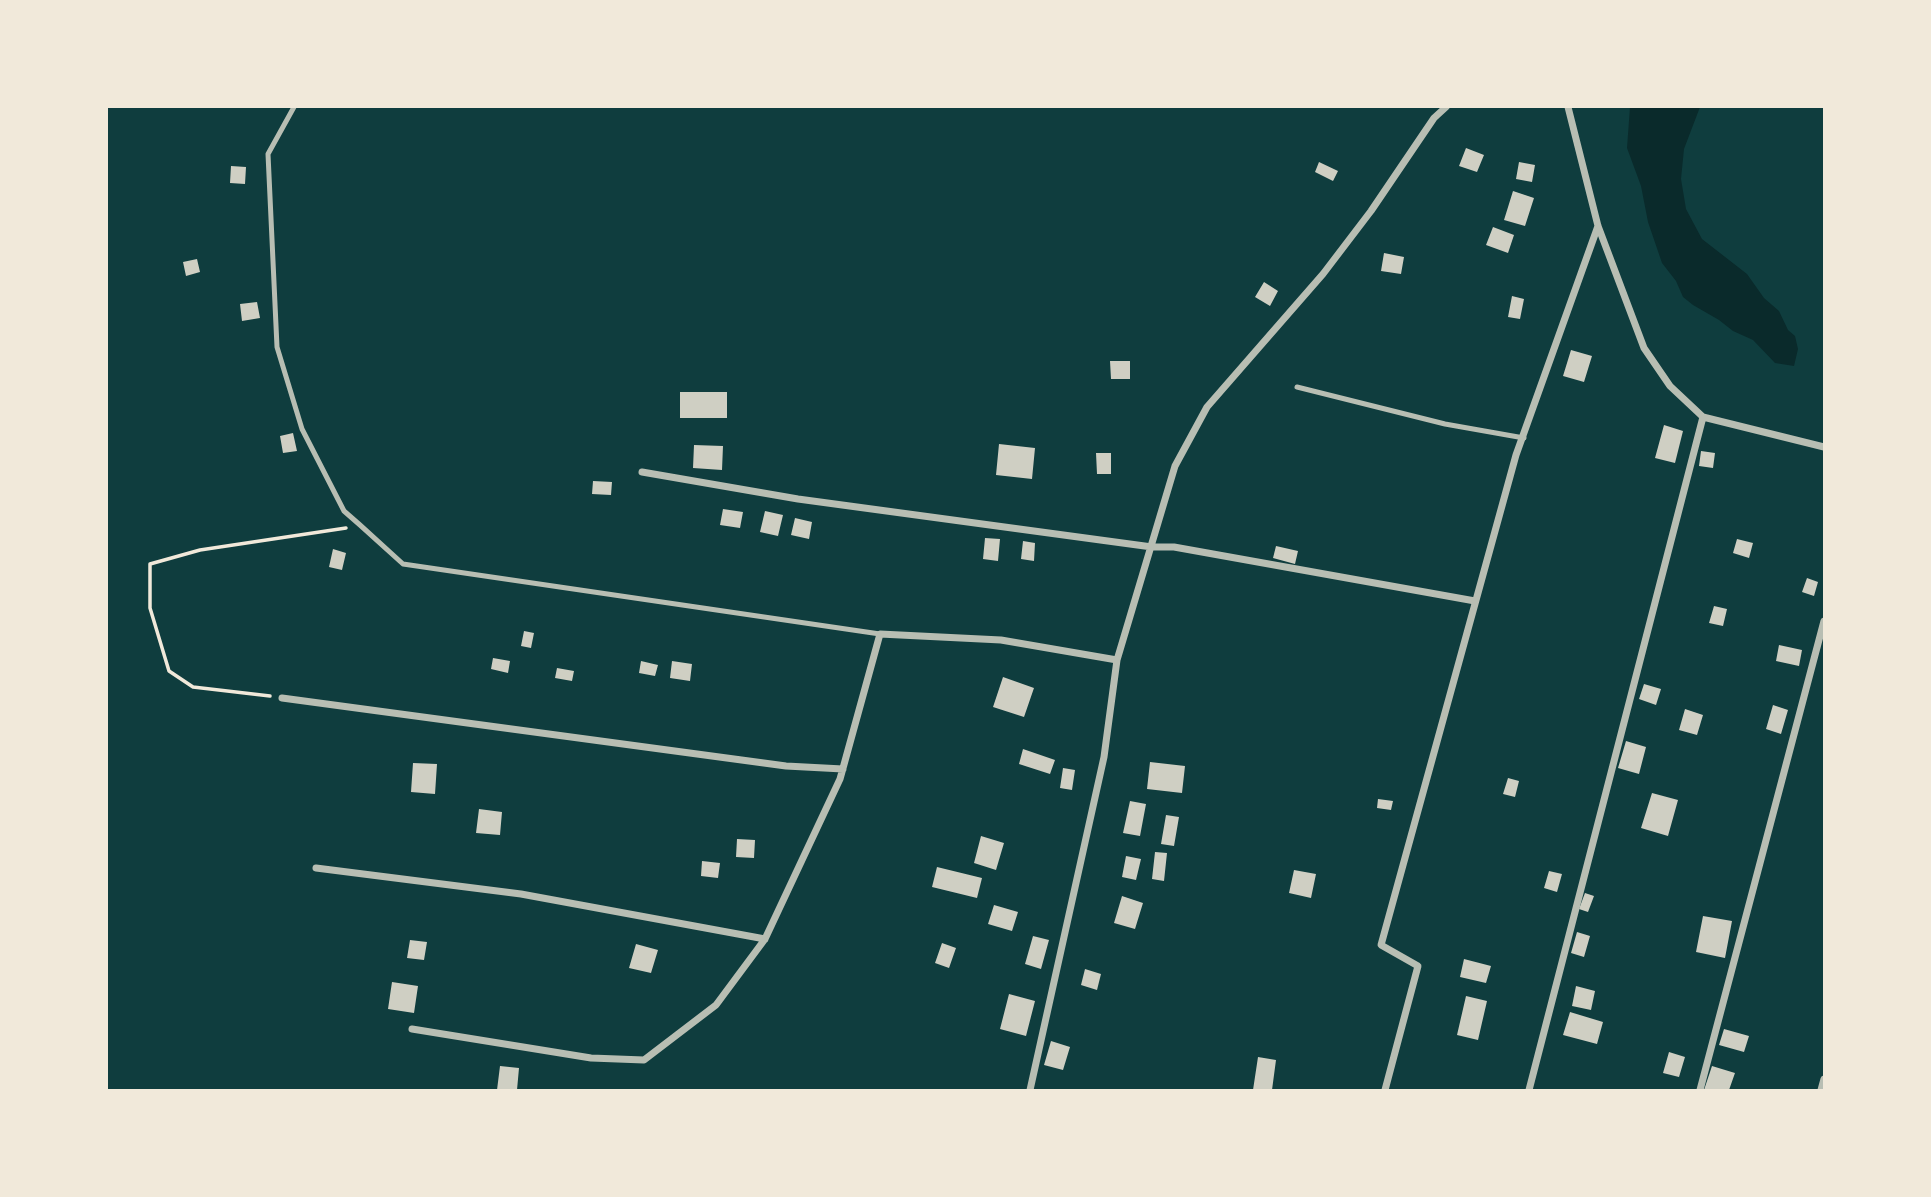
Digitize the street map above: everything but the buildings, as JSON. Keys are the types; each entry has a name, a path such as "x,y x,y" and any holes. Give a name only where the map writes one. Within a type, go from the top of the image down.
{"street":[{"path":"1030,1090 1104,757 1117,660 1175,466 1207,407 1322,274 1371,211 1434,118 1446,107"},
{"path":"1568,107 1598,226 1644,348 1670,386 1703,417 1824,447"},
{"path":"1385,1090 1418,966 1381,945 1516,455 1598,226"},
{"path":"1529,1090 1703,417"},
{"path":"642,472 798,499 1152,547 1174,547 1475,601"},
{"path":"1700,1090 1824,621"},
{"path":"412,1029 591,1058 644,1060 716,1005 765,939 843,769 880,634 1001,640 1117,660"},
{"path":"282,698 786,766 843,769"},
{"path":"316,868 521,894 765,939"},
{"path":"1821,1090 1824,1079"}],"lane":[{"path":"294,107 268,154 276,347 302,429 344,511 360,526 403,564 880,634"},
{"path":"1297,387 1445,425 1524,438"}],"path":[{"path":"282,698 193,687 169,671 150,608 150,564 200,550 360,526"}],"water":[{"path":"1630,107 1700,107 1684,149 1681,179 1686,209 1702,239 1747,274 1764,298 1779,311 1788,330 1795,336 1798,349 1794,366 1775,363 1753,340 1733,331 1683,297 1676,281 1662,263 1648,222 1641,186 1627,148"}]}
